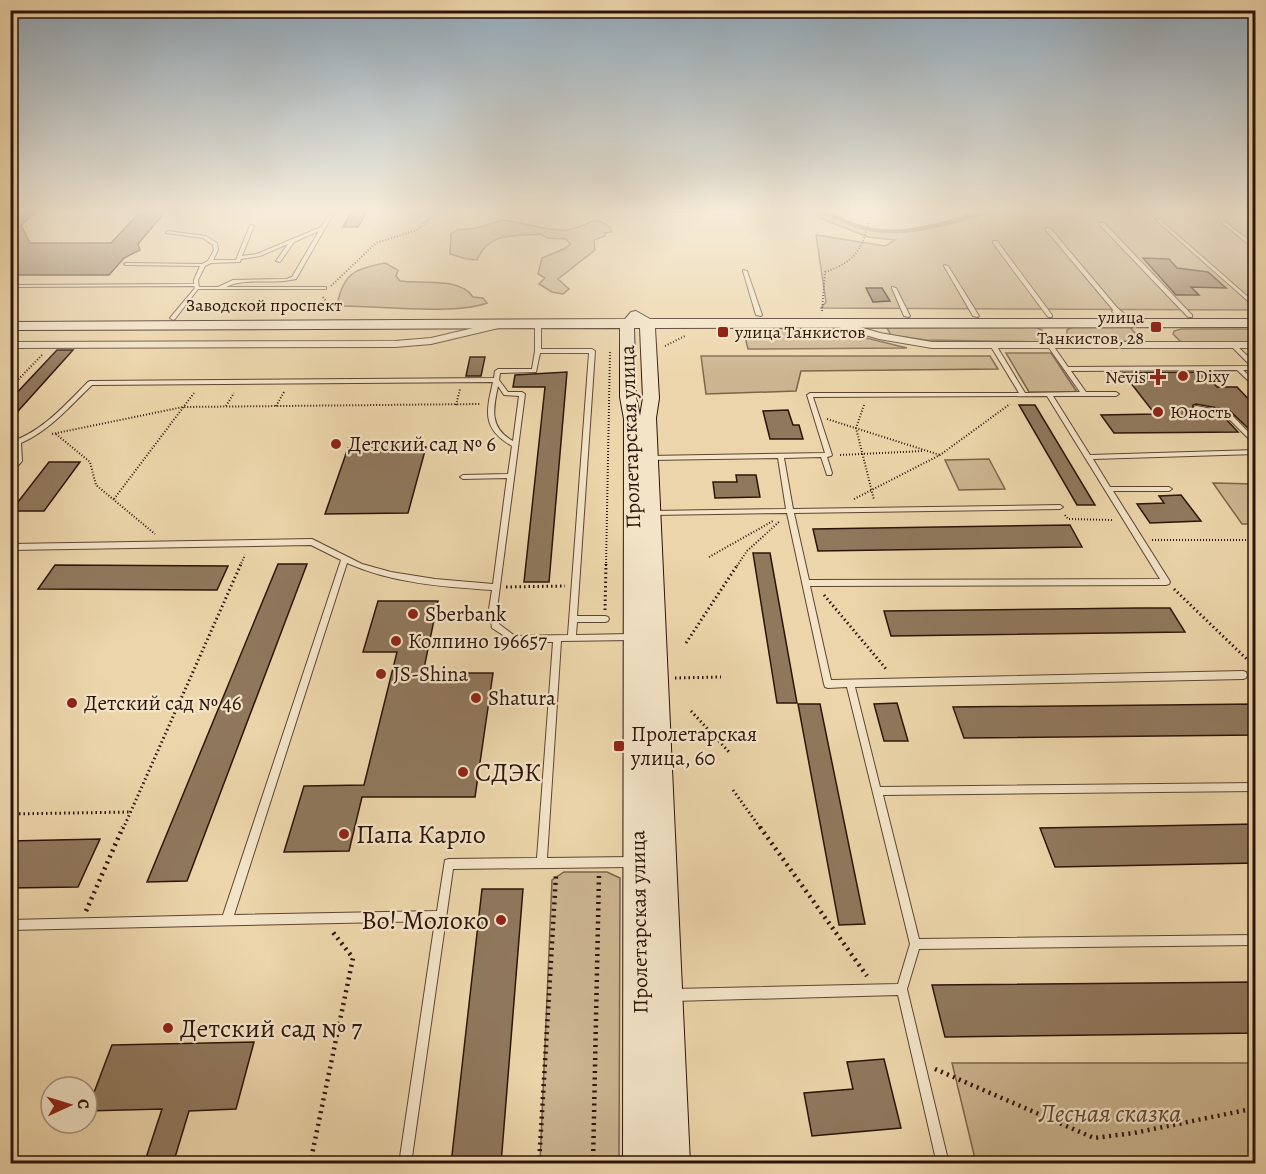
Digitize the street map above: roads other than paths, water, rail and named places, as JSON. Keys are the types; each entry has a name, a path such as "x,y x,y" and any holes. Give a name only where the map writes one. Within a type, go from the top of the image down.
{"main road":[{"path":"636,321 838,324 1119,314 1256,316"},
{"path":"636,321 759,315 976,316 1256,323"},
{"name":"Заводской проспект","path":"10,319 505,324 636,321"},
{"name":"Заводской проспект","path":"10,326 171,322 636,321"},
{"name":"Пролетарская улица","path":"636,321 651,398 648,418 651,513 644,636"},
{"name":"Пролетарская улица","path":"636,321 628,397 632,418 644,636 651,862 641,1164"},
{"name":"Пролетарская улица","path":"651,862 667,995 672,1164"}],"street":[{"path":"1049,318 1065,344"},
{"path":"10,345 395,344 431,341 505,324"},
{"path":"838,324 909,342 932,345 1256,345"}],"lane":[{"path":"171,322 197,286 196,280 203,266"},
{"path":"219,288 233,281 294,278 301,266"},
{"path":"946,266 976,316"},
{"path":"1012,266 1049,318"},
{"path":"1079,266 1119,314"},
{"path":"1141,266 1190,316"},
{"path":"1210,266 1256,307"},
{"path":"745,271 759,315"},
{"path":"10,286 324,288"},
{"path":"894,288 906,316"},
{"path":"515,445 502,439 490,421 496,380 498,371 534,371 538,324"},
{"path":"993,345 1023,394"},
{"path":"1050,345 1084,394"},
{"path":"1233,345 1256,368"},
{"path":"537,351 592,351 573,638"},
{"path":"1238,368 1256,386"},
{"path":"1067,369 1256,368"},
{"path":"496,380 506,394 522,394 495,587 493,609 495,626 514,639 644,636"},
{"path":"10,471 19,461 14,443 47,424 90,383 496,380"},
{"path":"811,584 1166,582 1049,394"},
{"path":"829,473 810,395 1116,394"},
{"path":"1196,408 1227,413 1256,444"},
{"path":"1088,457 1256,452"},
{"path":"649,458 826,455"},
{"path":"781,457 790,512 811,584 828,684 1243,675"},
{"path":"463,477 511,476"},
{"path":"1108,489 1169,489"},
{"path":"651,513 1060,507"},
{"path":"10,547 312,542 374,571 411,580 495,587"},
{"path":"227,920 345,559"},
{"path":"574,620 605,619"},
{"path":"542,863 557,638"},
{"path":"850,683 915,944 902,989 943,1164"},
{"path":"876,791 1256,787"},
{"path":"405,1164 449,864 651,862"},
{"path":"10,925 441,916"},
{"path":"915,944 1256,940"},
{"path":"667,995 902,989"}],"place":[{"name":"улица Танкистов, 28","path":"1156,327"},
{"name":"улица Танкистов","path":"723,332"},
{"name":"Dixy","path":"1183,376"},
{"name":"Nevis","path":"1158,377"},
{"name":"Юность","path":"1158,412"},
{"name":"Детский сад № 6","path":"336,444"},
{"name":"Sberbank","path":"413,614"},
{"name":"Колпино 196657","path":"396,641"},
{"name":"JS-Shina","path":"381,674"},
{"name":"Shatura","path":"476,698"},
{"name":"Детский сад № 46","path":"72,703"},
{"name":"Пролетарская улица, 60","path":"619,746"},
{"name":"СДЭК","path":"463,772"},
{"name":"Папа Карло","path":"344,834"},
{"name":"Во! Молоко","path":"501,920"},
{"name":"Детский сад № 7","path":"168,1028"}],"park label":[{"name":"Лесная сказка","path":"1110,1113"}]}
